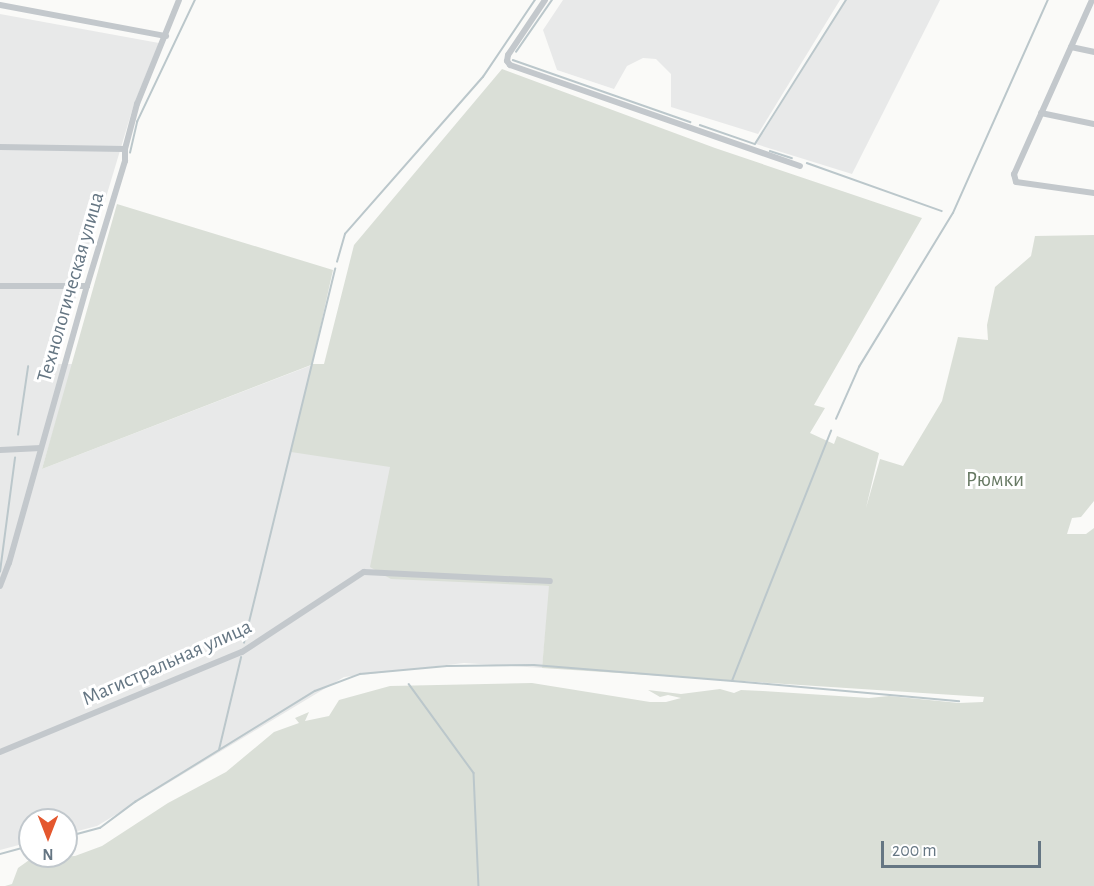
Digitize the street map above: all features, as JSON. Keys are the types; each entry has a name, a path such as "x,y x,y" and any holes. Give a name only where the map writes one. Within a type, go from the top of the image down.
{"street":[{"name":"Технологическая улица","path":"0,586 125,161 125,149 137,104 179,0"},
{"path":"545,0 508,55 507,61 510,65 800,166"},
{"path":"1092,0 1014,179 1016,182 1094,193"},
{"path":"0,5 166,36"},
{"path":"1071,47 1094,52"},
{"path":"1041,113 1094,124"},
{"path":"0,147 125,149"},
{"path":"0,286 87,286"},
{"path":"0,450 42,448"},
{"name":"Магистральная улица","path":"0,752 250,648 364,572 550,581"}],"shaded area":[{"path":"563,0 840,0 758,134 671,107 671,74 656,59 643,58 627,66 614,89 557,70 543,30"},
{"path":"846,0 940,0 852,174 756,144"},
{"path":"0,14 159,43 134,104 56,364 73,364 42,469 312,365 390,467 471,582 550,586 542,668 464,663 344,677 97,826 78,831 78,808 18,808 18,845 0,850"}],"green space":[{"name":"Рюмки","path":"502,69 715,148 922,218 814,405 825,408 810,433 834,444 837,436 879,453 866,508 880,459 903,466 942,401 958,337 988,340 987,325 995,287 1031,256 1035,236 1094,235 1094,501 1081,517 1072,518 1067,534 1086,534 1094,528 1094,886 5,886 12,884 18,868 78,868 78,855 102,846 168,803 226,772 274,732 299,723 295,718 309,712 305,721 329,716 339,700 390,686 532,683 650,702 666,702 681,698 668,695 660,697 648,690 681,694 720,689 734,693 741,690 869,698 889,696 959,703 983,702 984,697 542,668 549,586 391,579 370,567 390,467 291,452 311,365 42,469 117,204 333,270 312,364 324,364 354,245"}],"waterway":[{"path":"130,153 137,122 195,0"},
{"path":"337,262 345,234 483,77 535,0"},
{"path":"516,52 552,0"},
{"path":"700,125 755,144 846,0"},
{"path":"836,419 859,367 953,213 1048,0"},
{"path":"513,60 690,122"},
{"path":"770,151 792,158"},
{"path":"807,163 942,211"},
{"path":"244,643 335,269"},
{"path":"18,435 28,367"},
{"path":"78,834 100,828 135,802 315,691 360,674 447,666 534,665 732,681 831,431"},
{"path":"0,572 15,458"},
{"path":"219,750 241,658"},
{"path":"733,681 959,701"},
{"path":"409,684 474,773 479,886"},
{"path":"0,854 18,849"}]}
